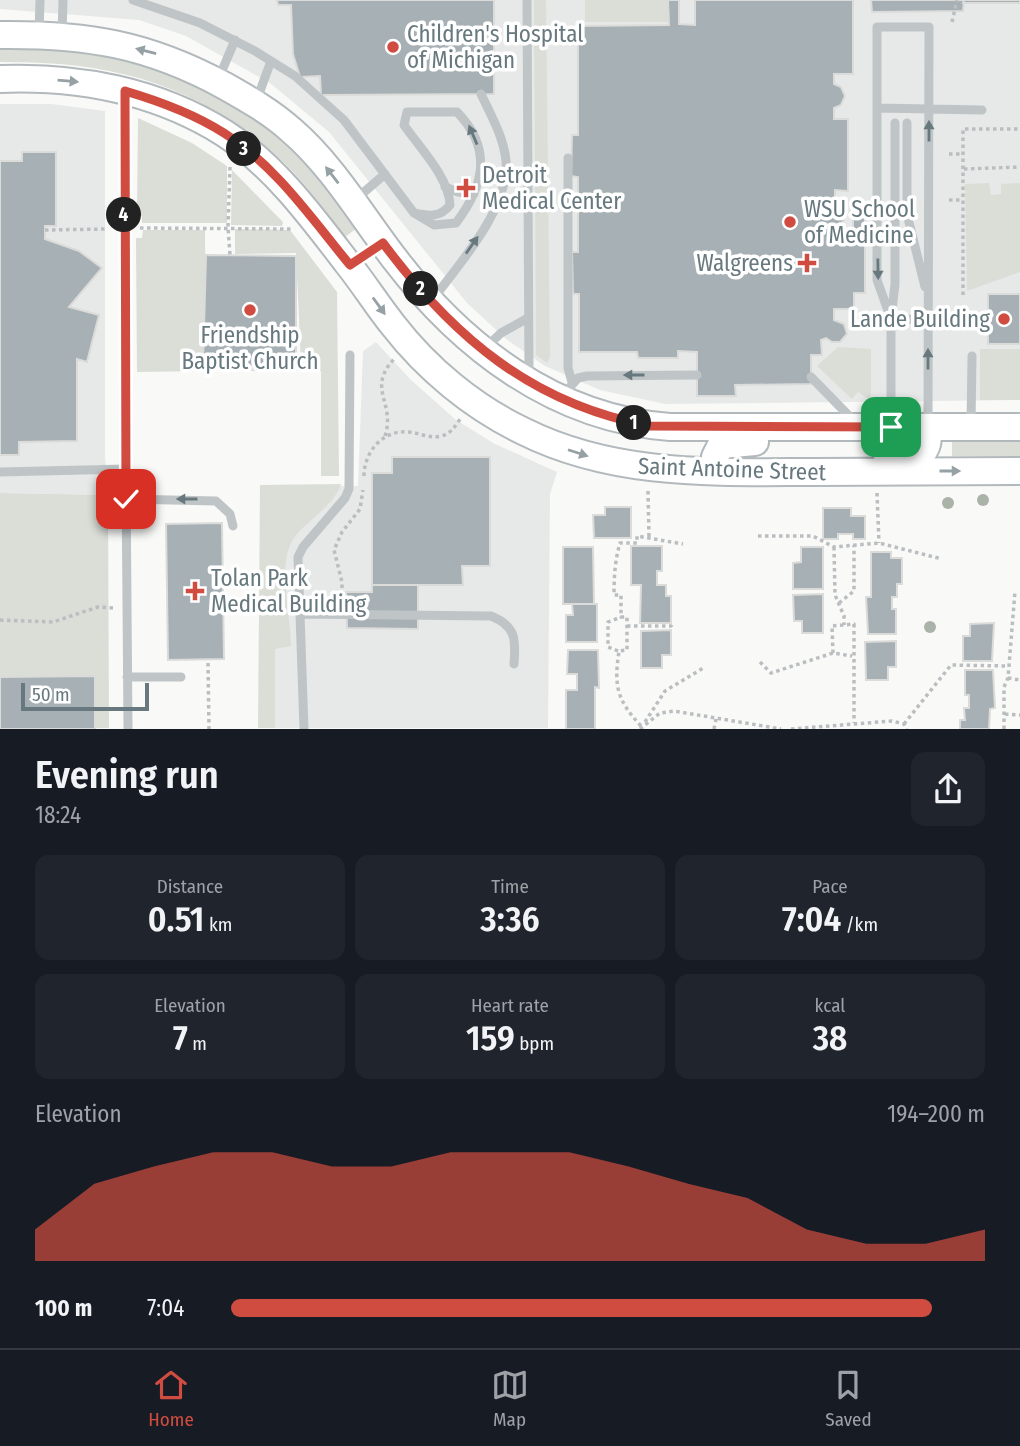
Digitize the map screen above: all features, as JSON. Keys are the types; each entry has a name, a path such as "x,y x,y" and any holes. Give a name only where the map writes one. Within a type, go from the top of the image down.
{"street":[{"name":"Saint Antoine Street","path":"0,35 50,36 110,42 160,55 256,103 312,150 383,243 432,300 483,350 508,371 529,383 568,391 618,420 650,426 1020,427"},
{"name":"Saint Antoine Street","path":"0,79 34,78 80,82 125,91 178,110 226,134 282,183 350,265 394,327 456,388 497,417 548,442 619,465 716,471 1020,471"},
{"path":"350,265 383,243"},
{"path":"548,442 568,391"},
{"path":"716,471 715,457 720,445 731,442 797,443 860,427"},
{"path":"800,472 853,455 920,455 926,450 928,427"}],"lane":[{"path":"40,0 50,36"},
{"path":"50,36 63,0"},
{"path":"133,0 173,12 235,40 295,76 344,120 414,213 434,225 456,223 482,176 481,155 468,122 457,112 407,112 404,125 445,187 450,205 444,212 431,216 414,213"},
{"path":"527,0 529,383"},
{"path":"891,319 877,280 877,27 929,27 928,427"},
{"path":"217,82 235,40"},
{"path":"256,103 271,61"},
{"path":"125,91 128,729"},
{"path":"432,300 477,238 495,208 503,186 506,163 504,150 481,94"},
{"path":"878,108 982,110"},
{"path":"907,122 907,214 928,301"},
{"path":"891,427 891,319 895,284 895,123"},
{"path":"568,158 568,391"},
{"path":"352,202 385,174"},
{"path":"445,187 474,194"},
{"path":"483,350 502,333 528,318"},
{"path":"891,319 928,319"},
{"path":"304,729 298,556 345,498 349,489 350,355"},
{"path":"971,427 972,356"},
{"path":"568,391 587,376 697,375"},
{"path":"811,377 860,427"},
{"path":"0,472 126,469"},
{"path":"126,499 216,501 230,514 233,526"},
{"path":"301,614 491,616 505,621 513,633 514,664"},
{"path":"127,677 181,677"}],"path":[{"path":"952,22 957,0"},
{"path":"963,295 963,129 1020,129"},
{"path":"949,154 963,153"},
{"path":"230,167 230,255"},
{"path":"964,169 1020,167"},
{"path":"949,200 963,200"},
{"path":"140,228 292,229"},
{"path":"45,230 108,229"},
{"path":"341,615 342,582 335,557 336,541 360,509 364,464 385,436 389,415 379,388 384,371 394,359"},
{"path":"385,436 408,431 433,437 443,436 451,431 461,418"},
{"path":"648,491 649,537"},
{"path":"877,493 879,543"},
{"path":"621,617 621,595 614,595 615,566 620,543 637,543 638,536 683,544"},
{"path":"758,536 813,536 834,547 879,543 942,559"},
{"path":"839,603 854,591 853,545"},
{"path":"834,547 835,594 844,616 844,625"},
{"path":"1004,729 1004,687 1008,678 1015,591"},
{"path":"0,620 53,622 99,607 117,608"},
{"path":"621,617 627,617 627,650 619,651 608,647 608,622 611,618 621,617"},
{"path":"832,653 832,626 854,624 854,723"},
{"path":"627,626 671,626 673,629"},
{"path":"619,651 614,683 631,716 642,726"},
{"path":"760,662 771,673 832,653 852,656"},
{"path":"208,663 209,729"},
{"path":"791,729 835,727 854,723 861,726 892,721 905,727 951,665 1007,666"},
{"path":"642,726 665,691 705,667"},
{"path":"1008,678 1020,680"},
{"path":"642,726 660,713 674,711 781,729"},
{"path":"1004,714 1020,715"},
{"path":"713,729 716,719"}],"shaded area":[{"name":"WSU School of Medicine","path":"0,0 1020,0 1020,400 665,404 600,390 545,366 506,339 467,303 329,132 270,83 186,36 139,20 0,9"},
{"path":"534,0 546,0 550,357 547,363 536,355"},
{"path":"585,0 668,0 668,22 585,22"},
{"path":"0,47 39,48 115,59 151,68 220,97 283,143 322,184 357,228 345,237 284,163 252,136 187,96 153,82 81,66 0,62"},
{"path":"0,104 52,104 105,111 105,456 108,495 0,493"},
{"path":"138,118 192,143 227,166 227,223 142,223 142,216 137,215"},
{"path":"232,170 283,222 282,226 231,225"},
{"path":"989,183 991,195 1001,194 1001,184 1020,183 1020,272 967,291 965,184"},
{"path":"235,229 290,230 337,292 339,476 321,476 321,371 247,371 247,365 301,364 296,253 235,254"},
{"path":"143,230 205,230 206,371 137,372 136,238 142,238"},
{"path":"376,342 410,379 456,420 495,444 557,472 550,494 548,728 262,728 262,485 358,486 363,351"},
{"path":"838,347 871,349 871,398 868,399 858,392 852,399 817,366"},
{"path":"980,349 1020,349 1020,400 980,400"},
{"path":"952,438 1020,438 1020,456 952,456"},
{"path":"341,484 333,499 299,531 289,549 285,575 291,646 275,649 275,728 258,728 260,485"},
{"path":"0,493 108,495 109,728 0,729"}],"building":[{"name":"Children's Hospital of Michigan","path":"277,0 494,0 494,94 321,95 320,76 300,77 293,54 291,5 278,5"},
{"path":"668,0 679,0 679,24 695,25 695,0 853,0 853,74 834,74 834,84 841,87 845,96 841,105 834,108 834,119 848,119 848,191 835,190 835,202 843,205 846,214 843,222 834,226 834,235 853,235 853,206 865,206 865,293 854,293 854,309 834,309 834,320 844,324 847,334 840,342 832,342 826,338 821,340 822,355 811,355 811,384 735,385 736,396 697,396 697,352 678,351 678,358 638,358 637,352 579,352 579,294 573,294 572,252 578,252 578,177 571,176 572,135 578,135 578,26 669,25"},
{"path":"871,0 964,0 963,11 872,12"},
{"path":"964,0 1020,0 1020,3 963,3"},
{"path":"22,152 56,152 56,226 45,226 45,239 79,251 102,268 69,307 99,315 87,362 77,359 77,441 19,442 19,455 0,455 0,161 22,161"},
{"name":"Friendship Baptist Church","path":"206,255 296,256 296,368 203,364"},
{"name":"Lande Building","path":"988,294 1020,294 1020,344 988,344"},
{"path":"392,457 490,457 490,566 462,566 463,585 372,585 372,473 392,473"},
{"path":"605,507 631,507 631,538 594,538 593,515 605,515"},
{"path":"823,508 851,508 851,516 865,516 865,539 853,539 853,534 838,534 838,539 823,539"},
{"name":"Tolan Park Medical Building","path":"222,523 224,659 168,660 166,524"},
{"path":"631,546 662,546 662,571 657,571 657,585 666,585 666,596 671,596 671,623 640,623 641,585 631,585"},
{"path":"563,547 593,547 594,604 563,604"},
{"path":"801,547 823,547 823,589 793,589 793,563 801,562"},
{"path":"871,552 891,552 891,558 902,558 902,584 897,584 897,597 892,597 892,609 896,609 896,634 868,634 866,597 871,597"},
{"path":"372,585 418,585 418,629 347,628 346,592 372,592"},
{"path":"823,594 823,633 802,633 802,621 794,621 793,595"},
{"path":"572,604 597,604 597,642 566,642 566,615 573,615"},
{"path":"994,623 992,661 963,661 963,636 970,636 970,624"},
{"path":"671,630 671,655 662,655 662,668 641,668 641,631"},
{"path":"896,641 896,667 888,667 888,680 866,680 865,642"},
{"path":"568,650 598,650 599,688 595,687 595,729 566,729 566,690 577,690 577,674 567,674"},
{"path":"965,670 993,670 995,708 990,709 989,729 960,729 960,720 965,720 964,708 969,708 969,695 965,695"},
{"path":"95,676 95,729 0,729 0,677"}],"place":[{"name":"Children's Hospital of Michigan","path":"393,47"},
{"name":"Detroit Medical Center","path":"466,188"},
{"name":"WSU School of Medicine","path":"790,222"},
{"name":"Walgreens","path":"807,263"},
{"name":"Friendship Baptist Church","path":"250,310"},
{"name":"Lande Building","path":"1004,319"},
{"name":"Tolan Park Medical Building","path":"195,591"}],"route":[{"path":"126,499 125,91 178,110 226,134 282,183 350,265 383,243 446,317 469,339 508,371 552,396 598,414 650,426 891,427"}]}
